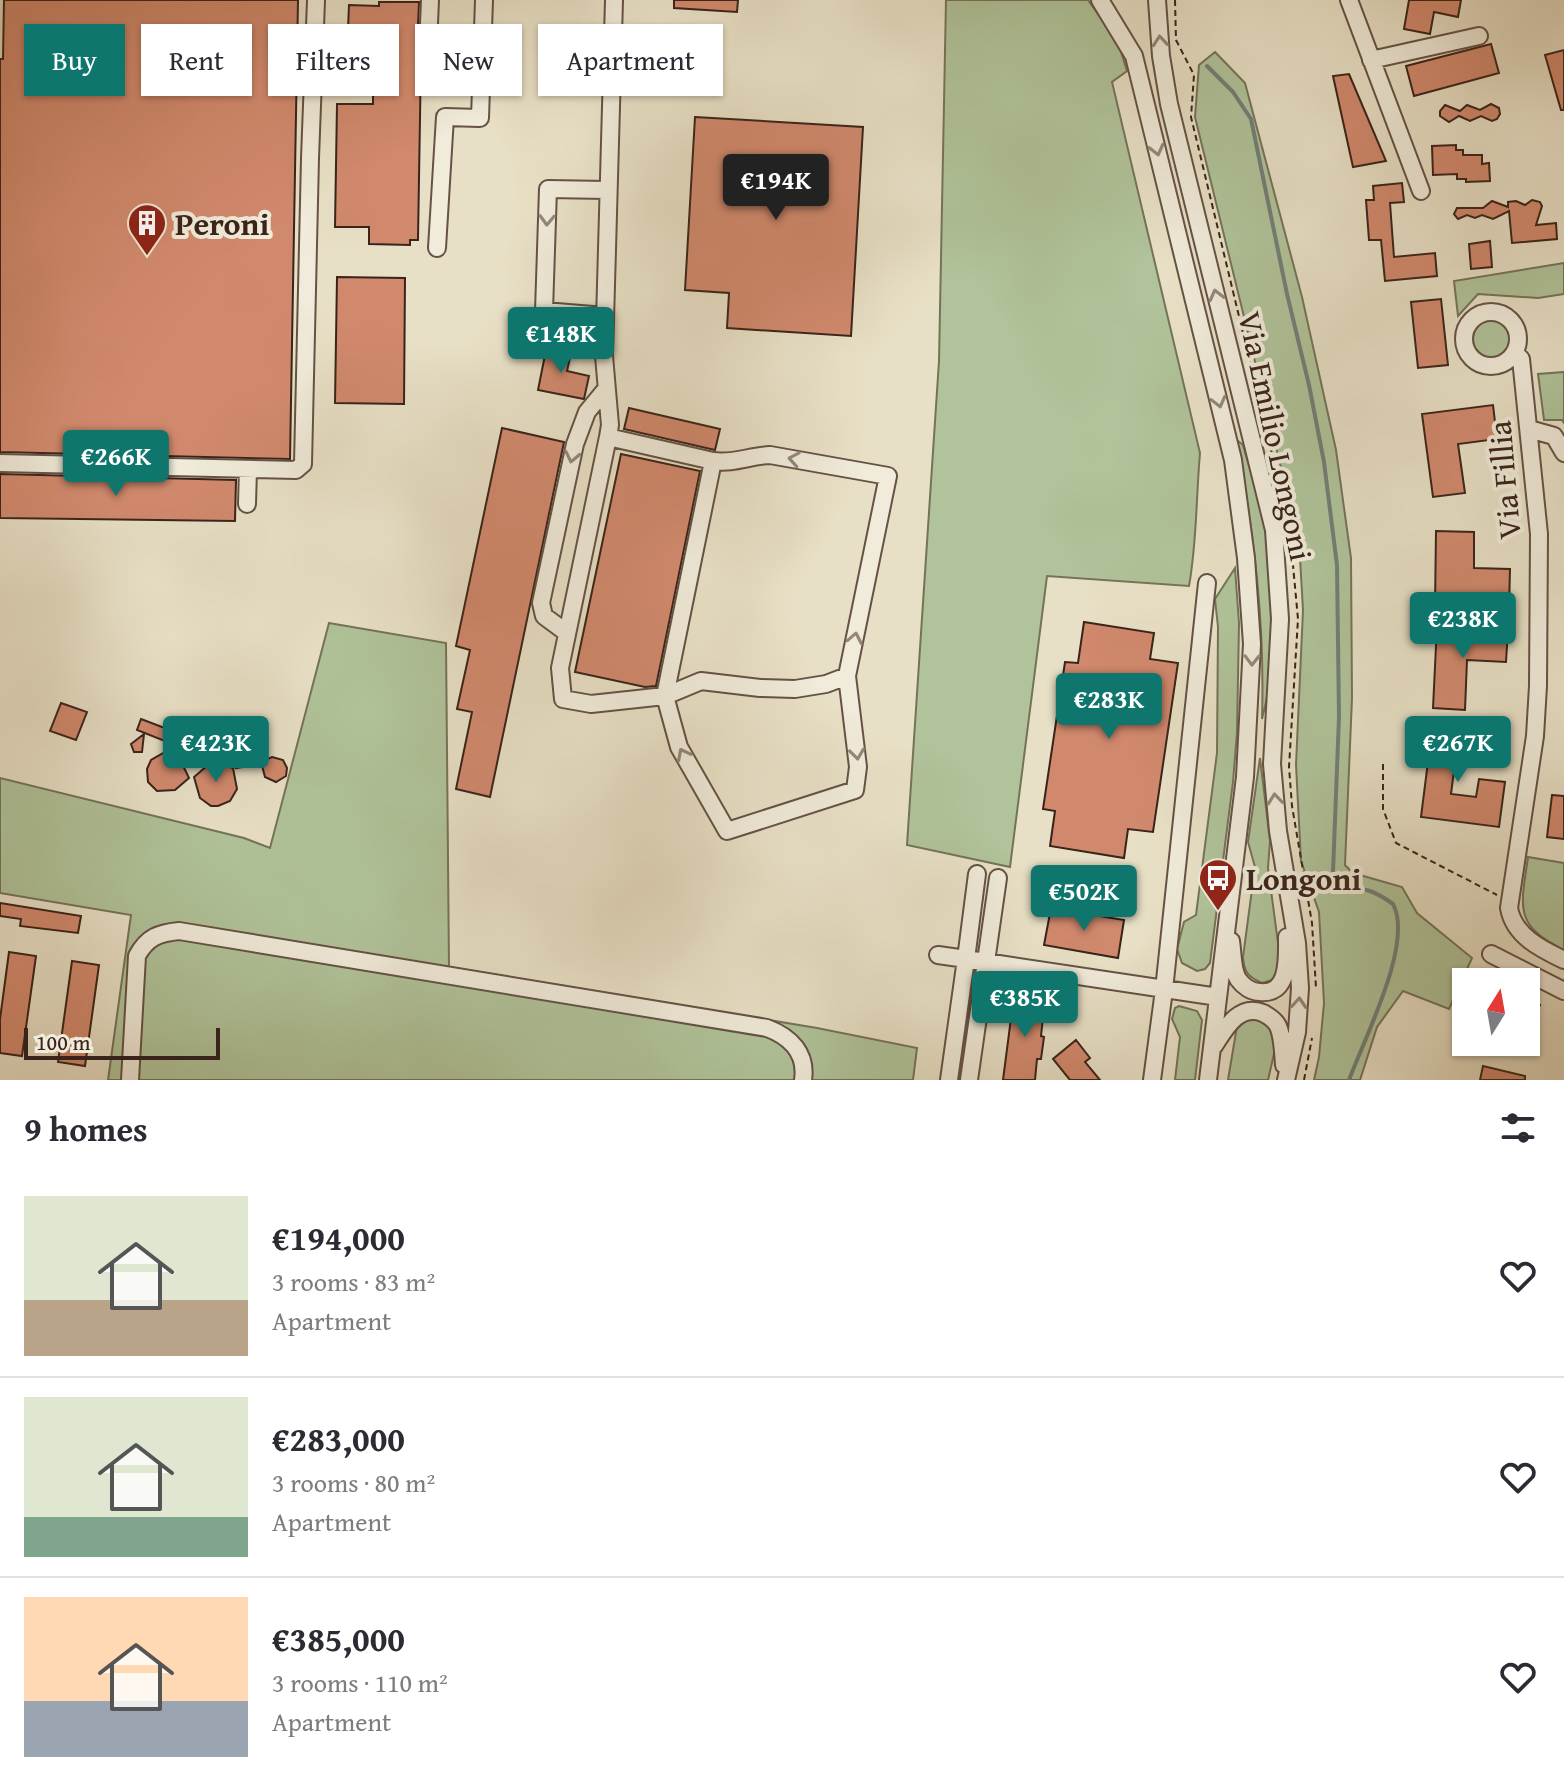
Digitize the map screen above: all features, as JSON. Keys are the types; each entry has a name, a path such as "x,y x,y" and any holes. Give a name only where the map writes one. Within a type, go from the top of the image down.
{"street":[{"path":"0,463 296,470 303,464 316,0"},
{"path":"429,24 430,0"},
{"path":"437,248 445,117 480,118 484,0"},
{"path":"614,0 604,356 610,425 560,668 563,699 591,704 665,696 701,681 795,689 826,684 847,676"},
{"name":"Via Emilio Longoni","path":"1100,0 1134,56 1233,460 1246,558 1252,644 1245,777 1208,1080"},
{"name":"Via Emilio Longoni","path":"1157,0 1161,56 1169,104 1274,530 1280,619 1272,764 1278,831 1297,943 1300,988 1297,1032 1286,1080"},
{"path":"1349,0 1421,191"},
{"path":"1371,60 1479,36"},
{"path":"605,316 544,311 548,189 607,190"},
{"name":"Via Fillia","path":"1509,901 1535,736 1539,534 1521,359 1515,353"},
{"path":"567,633 544,616 541,603 575,444 587,412 606,389"},
{"path":"1529,429 1549,433 1564,453"},
{"path":"608,437 713,461 729,463 754,455 770,455 888,476 847,676 858,767 855,790 727,831 679,747 665,696 713,461"},
{"path":"247,504 248,469"},
{"path":"1152,1080 1207,583"},
{"path":"949,1080 977,874"},
{"path":"1228,911 1238,978 1256,992 1273,990 1282,980 1287,962 1286,876"},
{"path":"969,1080 998,878"},
{"path":"1491,954 1557,987 1564,960 1539,948 1522,933 1510,915 1509,901"},
{"path":"130,1080 137,956 146,942 156,935 179,931 767,1028 784,1036 799,1052 804,1066 803,1080"},
{"path":"938,955 1218,997"},
{"path":"1211,1051 1237,1016 1252,1011 1265,1014 1278,1026 1286,1080"}],"path":[{"path":"1383,764 1383,809 1396,843 1509,901"}],"green space":[{"path":"946,0 1088,0 1118,42 1127,71 1112,82 1200,453 1189,586 1047,576 1010,867 907,845 939,361"},
{"path":"1215,52 1245,83 1302,297 1336,450 1351,558 1352,698 1345,865 1353,873 1402,887 1417,913 1472,958 1467,968 1452,968 1452,1002 1449,1009 1403,991 1377,1027 1360,1080 1314,1080 1324,1003 1319,912 1301,861 1296,765 1303,610 1299,541 1195,117 1199,65"},
{"path":"1564,263 1564,294 1538,298 1478,294 1458,316 1454,281"},
{"path":"1492,320 1505,326 1511,339 1505,352 1492,358 1479,352 1473,339 1479,326"},
{"path":"1564,372 1564,423 1562,420 1544,420 1538,374"},
{"path":"1237,440 1243,445 1260,503 1270,570 1272,647 1262,719 1262,648 1257,579"},
{"path":"1235,568 1239,623 1233,782 1210,963 1205,969 1197,971 1182,963 1177,949 1184,922 1196,915 1217,753 1218,627 1215,599"},
{"path":"329,623 446,643 449,967 817,1028 917,1048 913,1080 108,1080 131,915 0,893 0,778 244,838 270,848"},
{"path":"1260,758 1270,841 1268,868 1281,965 1275,979 1262,983 1248,973 1243,957 1255,867 1248,842"},
{"path":"1528,857 1564,863 1564,950 1536,932 1524,913"},
{"path":"1179,1006 1197,1011 1202,1020 1195,1080 1175,1080 1180,1037 1172,1019 1175,1008"},
{"path":"1265,1017 1277,1041 1268,1080 1228,1080 1237,1026 1242,1019"}],"building":[{"name":"Peroni","path":"4,0 298,0 298,24 268,24 268,96 296,96 290,459 0,452 0,59 3,59"},
{"path":"674,0 738,0 737,12 674,8"},
{"path":"1409,0 1461,0 1458,17 1434,12 1430,34 1404,29"},
{"path":"379,2 419,2 418,24 415,24 415,96 420,96 418,240 410,240 410,245 369,244 369,227 335,227 337,104 373,104 373,96 399,96 399,24 348,24 349,5 379,6"},
{"path":"1491,44 1499,73 1414,96 1406,66"},
{"path":"1564,50 1564,110 1561,110 1545,55"},
{"path":"1349,74 1386,161 1353,167 1333,76"},
{"path":"1491,104 1499,108 1500,114 1492,121 1481,116 1470,121 1459,116 1449,122 1440,116 1445,105 1460,111 1467,105 1480,110"},
{"path":"695,117 863,127 851,336 727,328 729,293 685,290"},
{"path":"1456,145 1456,150 1463,150 1463,155 1482,155 1482,164 1489,163 1490,181 1466,182 1466,179 1457,179 1457,174 1433,175 1432,146"},
{"path":"1402,183 1404,202 1390,203 1394,257 1435,253 1437,276 1385,281 1381,240 1369,240 1366,200 1374,200 1373,186"},
{"path":"1532,200 1540,202 1542,206 1536,225 1556,223 1557,239 1512,243 1509,211 1493,219 1467,215 1458,219 1454,214 1457,208 1483,208 1492,201 1508,207 1508,202 1525,205"},
{"path":"1490,241 1492,267 1471,269 1469,244"},
{"path":"337,277 405,278 404,404 335,403"},
{"path":"1441,299 1448,365 1418,368 1411,302"},
{"path":"547,345 572,349 567,371 589,376 584,399 538,390"},
{"path":"1493,405 1497,439 1458,444 1465,493 1433,497 1422,414"},
{"path":"629,408 720,429 715,450 624,429"},
{"path":"502,428 564,442 490,797 456,789 472,712 457,709 470,650 456,646"},
{"path":"621,454 700,471 656,686 645,687 575,672"},
{"path":"0,474 236,480 235,521 0,518"},
{"path":"1436,531 1474,532 1474,568 1510,569 1509,608 1435,606"},
{"path":"1084,622 1154,633 1150,659 1178,663 1153,832 1128,829 1124,858 1050,846 1055,811 1043,809 1065,662 1078,663"},
{"path":"1437,625 1508,629 1506,662 1467,660 1465,710 1433,708"},
{"path":"61,703 87,712 76,740 50,731"},
{"path":"141,719 175,732 177,728 211,742 205,757 137,730"},
{"path":"1432,730 1479,736 1475,766 1455,763 1451,794 1476,797 1479,779 1505,782 1499,827 1421,817"},
{"path":"144,734 142,752 134,752 131,744"},
{"path":"174,747 189,778 175,790 157,791 148,782 147,769 151,760"},
{"path":"246,749 251,751 256,761 249,766 236,768 237,755"},
{"path":"272,757 283,760 287,768 286,776 276,782 265,777 261,762"},
{"path":"208,765 233,768 237,789 230,801 211,806 200,798 194,777"},
{"path":"1552,795 1564,796 1564,839 1547,837"},
{"path":"0,903 81,916 78,933 20,926 21,919 0,916"},
{"path":"1051,908 1124,920 1118,958 1044,945"},
{"path":"9,952 36,956 22,1056 0,1053 0,1019"},
{"path":"72,961 99,965 85,1066 58,1062"},
{"path":"1014,995 1045,999 1041,1036 1044,1037 1035,1080 1003,1080"},
{"path":"1076,1040 1090,1058 1085,1062 1100,1080 1070,1080 1053,1059"},
{"path":"1483,1066 1525,1076 1525,1080 1480,1080"}],"waterway":[{"path":"1207,66 1233,92 1251,119 1324,462 1337,565 1339,717 1333,872 1343,884 1373,892 1393,904 1398,921 1392,966 1349,1080"}],"place":[{"name":"Peroni","path":"147,257"},
{"name":"Longoni","path":"1218,912"}]}
